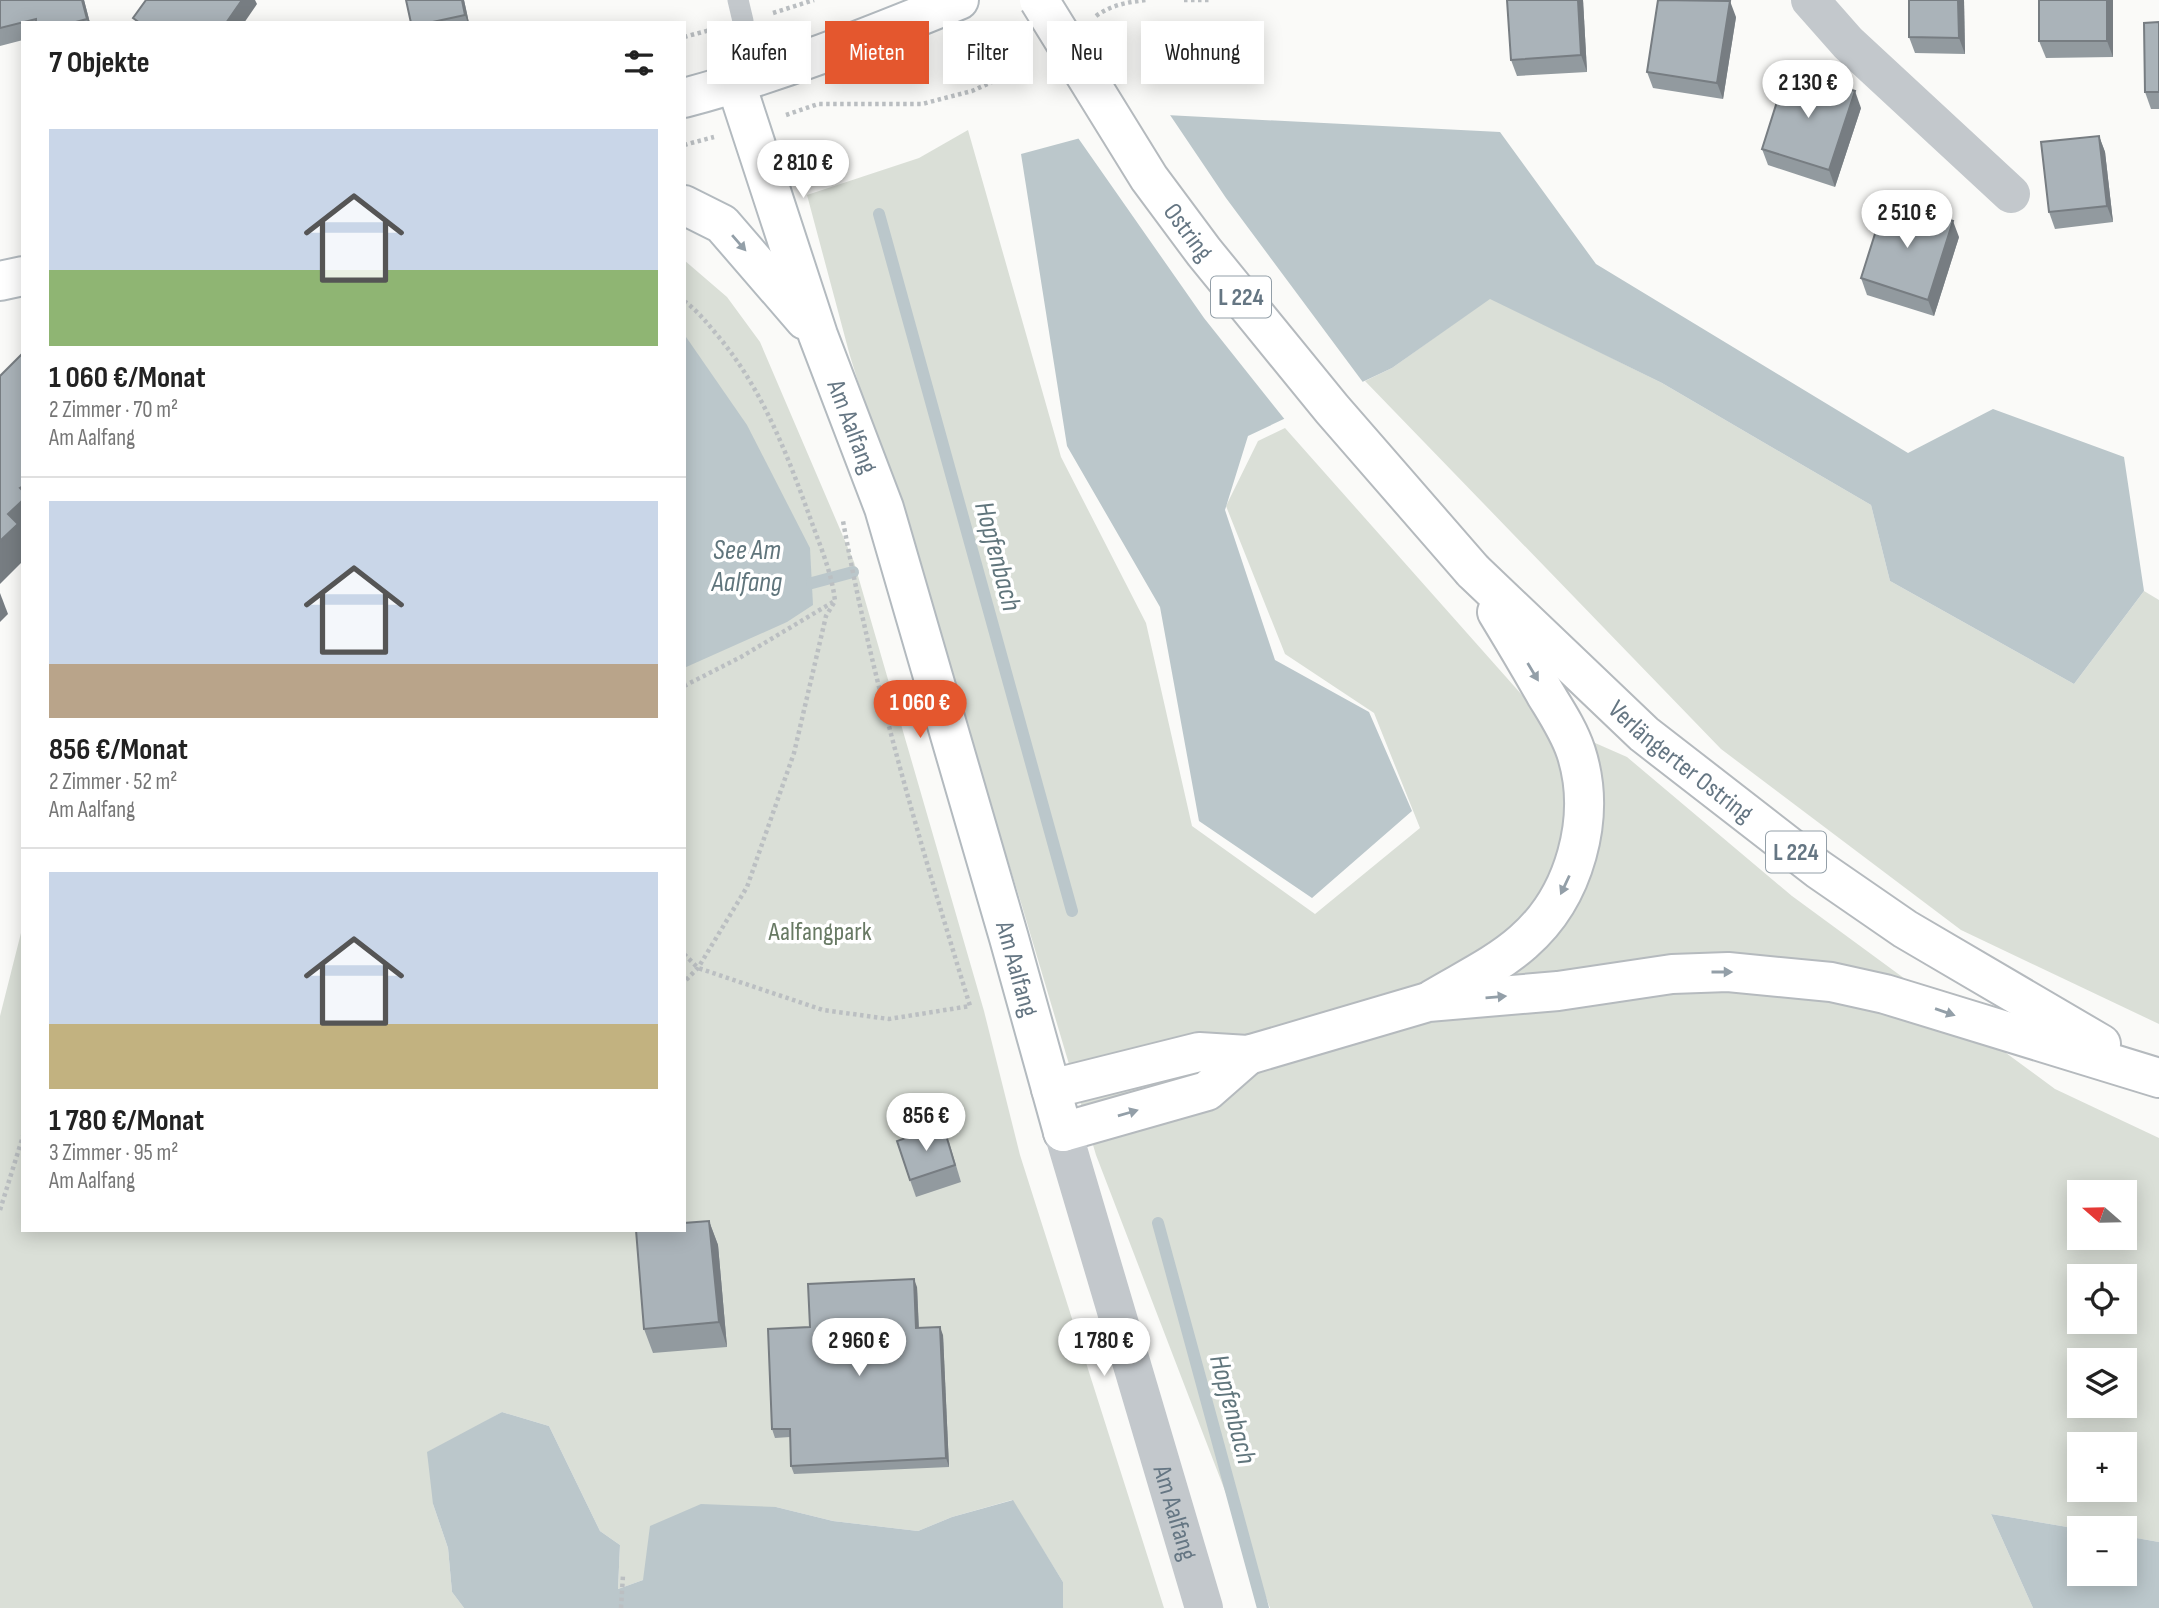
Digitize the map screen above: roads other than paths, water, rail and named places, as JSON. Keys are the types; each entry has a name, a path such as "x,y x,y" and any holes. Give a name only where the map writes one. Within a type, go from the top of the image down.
{"main road":[{"path":"686,98 736,85 848,45 959,0"},
{"name":"Ostring","path":"1039,0 1149,178 1204,251 1332,409 1473,571"},
{"name":"Am Aalfang","path":"736,85 818,335 884,508 1063,1132"},
{"name":"Am Aalfang","path":"686,206 722,223 818,335"},
{"path":"0,281 21,276"},
{"path":"1428,1002 1501,959 1541,925 1564,888 1581,840 1583,821 1582,778 1576,752 1566,728 1473,571"},
{"name":"Verlängerter Ostring","path":"1473,571 1644,734 1818,869 1905,929 2159,1078"},
{"path":"1051,1089 1199,1052 1248,1055 1428,1002 1558,991 1672,974 1728,972 1831,982 1909,1000 2159,1078"},
{"path":"1063,1132 1207,1091 1248,1055"}],"street":[{"path":"1810,0 1848,43 2011,194"},
{"name":"Am Aalfang","path":"1063,1132 1204,1608"}],"lane":[{"path":"738,0 743,21"}],"water":[{"path":"1166,115 1500,132 1596,264 1908,453 1993,409 2124,457 2144,591 2074,684 1890,581 1871,505 1662,383 1490,299 1392,368 1248,436 1225,510 1275,660 1369,712 1412,811 1312,898 1199,821 1160,607 1067,446 1021,154"},
{"name":"See Am Aalfang","path":"686,337 747,425 810,548 813,605 787,622 686,667"},
{"path":"502,1412 549,1426 600,1531 620,1545 618,1589 643,1580 650,1526 701,1504 776,1507 833,1521 918,1531 952,1517 1013,1500 1063,1582 1063,1608 464,1608 452,1592 448,1548 433,1504 427,1452"},
{"path":"1991,1514 2067,1527 2067,1586 2137,1586 2137,1538 2159,1542 2159,1608 2033,1608"}],"waterway":[{"name":"Hopfenbach","path":"879,214 1072,911"},
{"path":"812,583 853,572"},
{"name":"Hopfenbach","path":"1158,1223 1263,1608"}],"park label":[{"name":"Aalfangpark","path":"820,931"}]}
